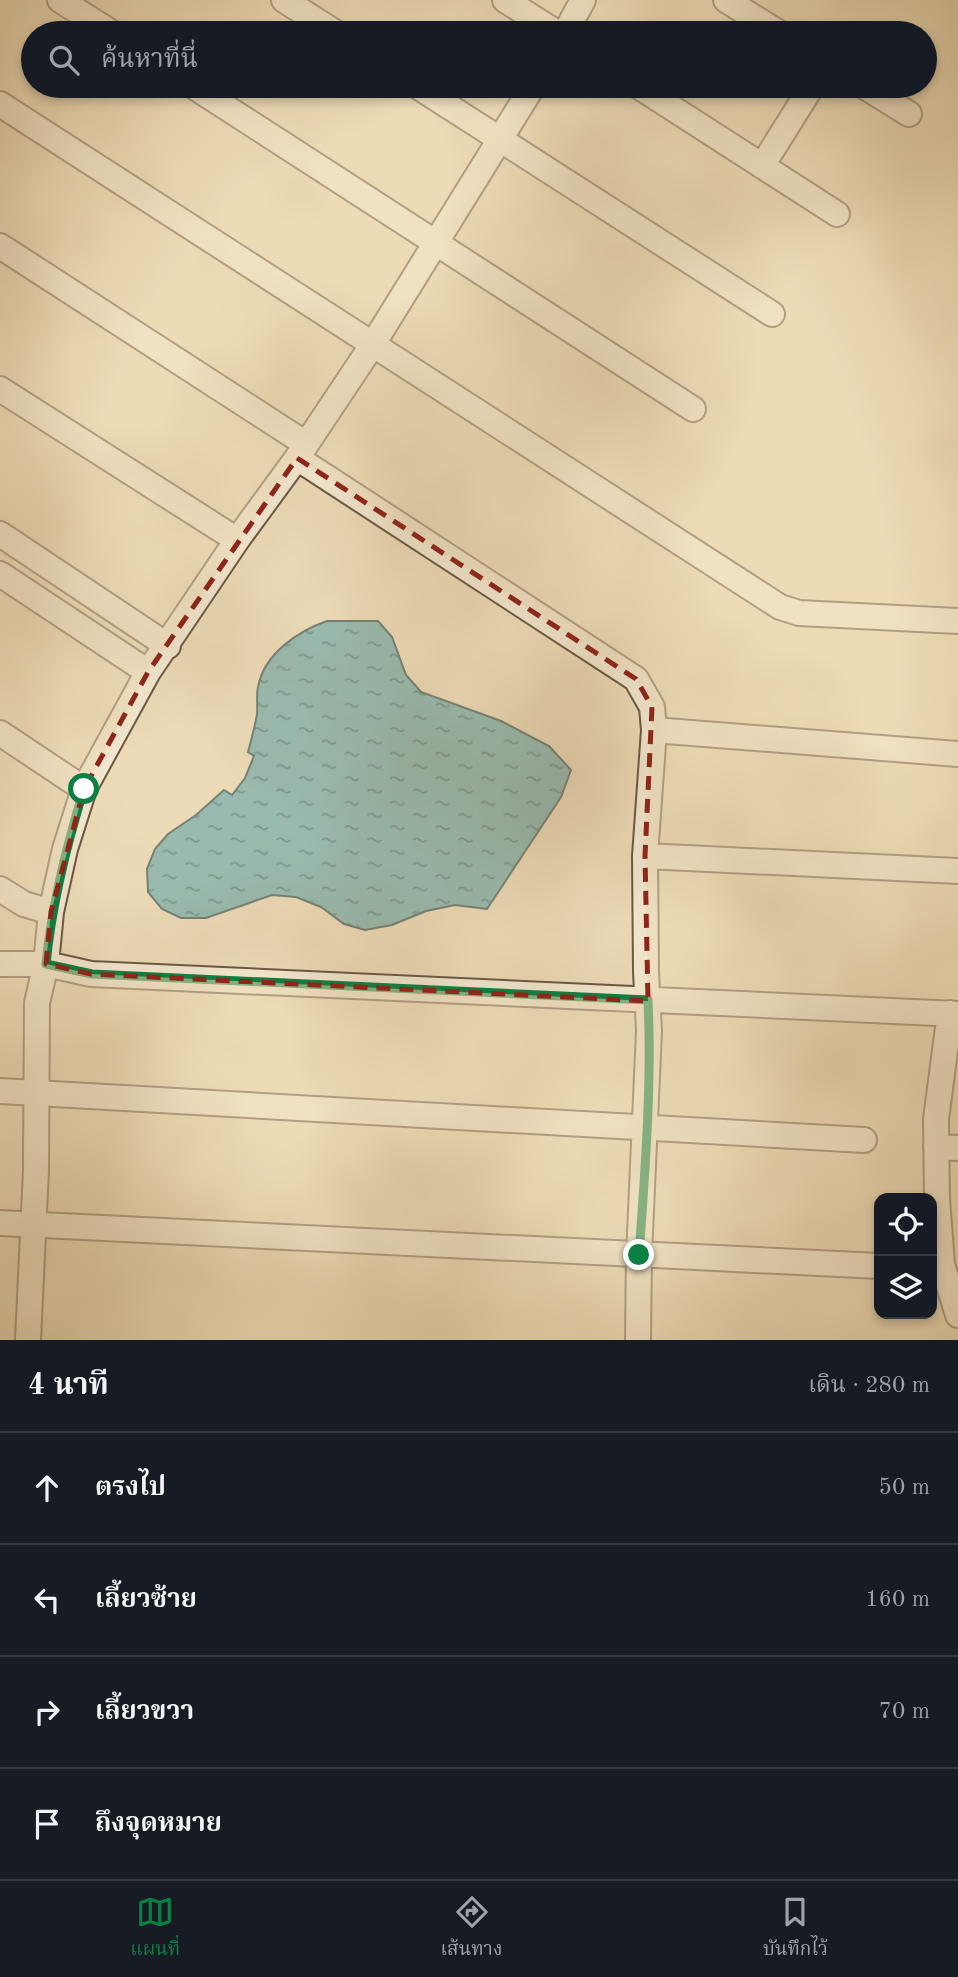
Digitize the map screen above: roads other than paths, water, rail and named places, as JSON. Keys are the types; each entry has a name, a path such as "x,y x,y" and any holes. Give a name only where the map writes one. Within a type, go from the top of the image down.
{"street":[{"path":"60,0 93,21"},
{"path":"284,0 317,21"},
{"path":"505,0 537,21"},
{"path":"572,21 583,0"},
{"path":"726,0 760,21"},
{"path":"212,98 693,409"},
{"path":"436,98 772,314"},
{"path":"28,1340 36,1170 37,1003 46,964 51,912 65,849 84,789 148,673 373,344 526,98"},
{"path":"657,98 837,214"},
{"path":"762,166 804,98"},
{"path":"883,98 909,114"},
{"path":"0,104 780,607 799,613 958,621"},
{"path":"0,246 636,679 652,707 654,730 645,856 649,1031 638,1340"},
{"path":"0,388 237,540"},
{"path":"0,534 168,646"},
{"path":"0,574 148,673"},
{"path":"654,730 958,754"},
{"path":"0,733 84,789"},
{"path":"645,856 958,871"},
{"path":"0,889 24,904 51,912"},
{"path":"0,964 46,964 92,974 954,1014 936,1119 947,1148 950,1265 958,1315"},
{"path":"0,1091 864,1140"},
{"path":"0,1223 874,1266"}],"water":[{"path":"327,621 378,621 392,637 406,675 421,692 501,721 549,746 571,770 561,797 487,909 455,905 426,911 392,925 365,930 344,924 321,907 296,897 272,895 206,918 181,918 162,909 148,892 147,869 155,849 168,834 196,815 224,790 232,795 245,778 254,756 248,752 256,719 257,690 261,675 284,645"}]}
